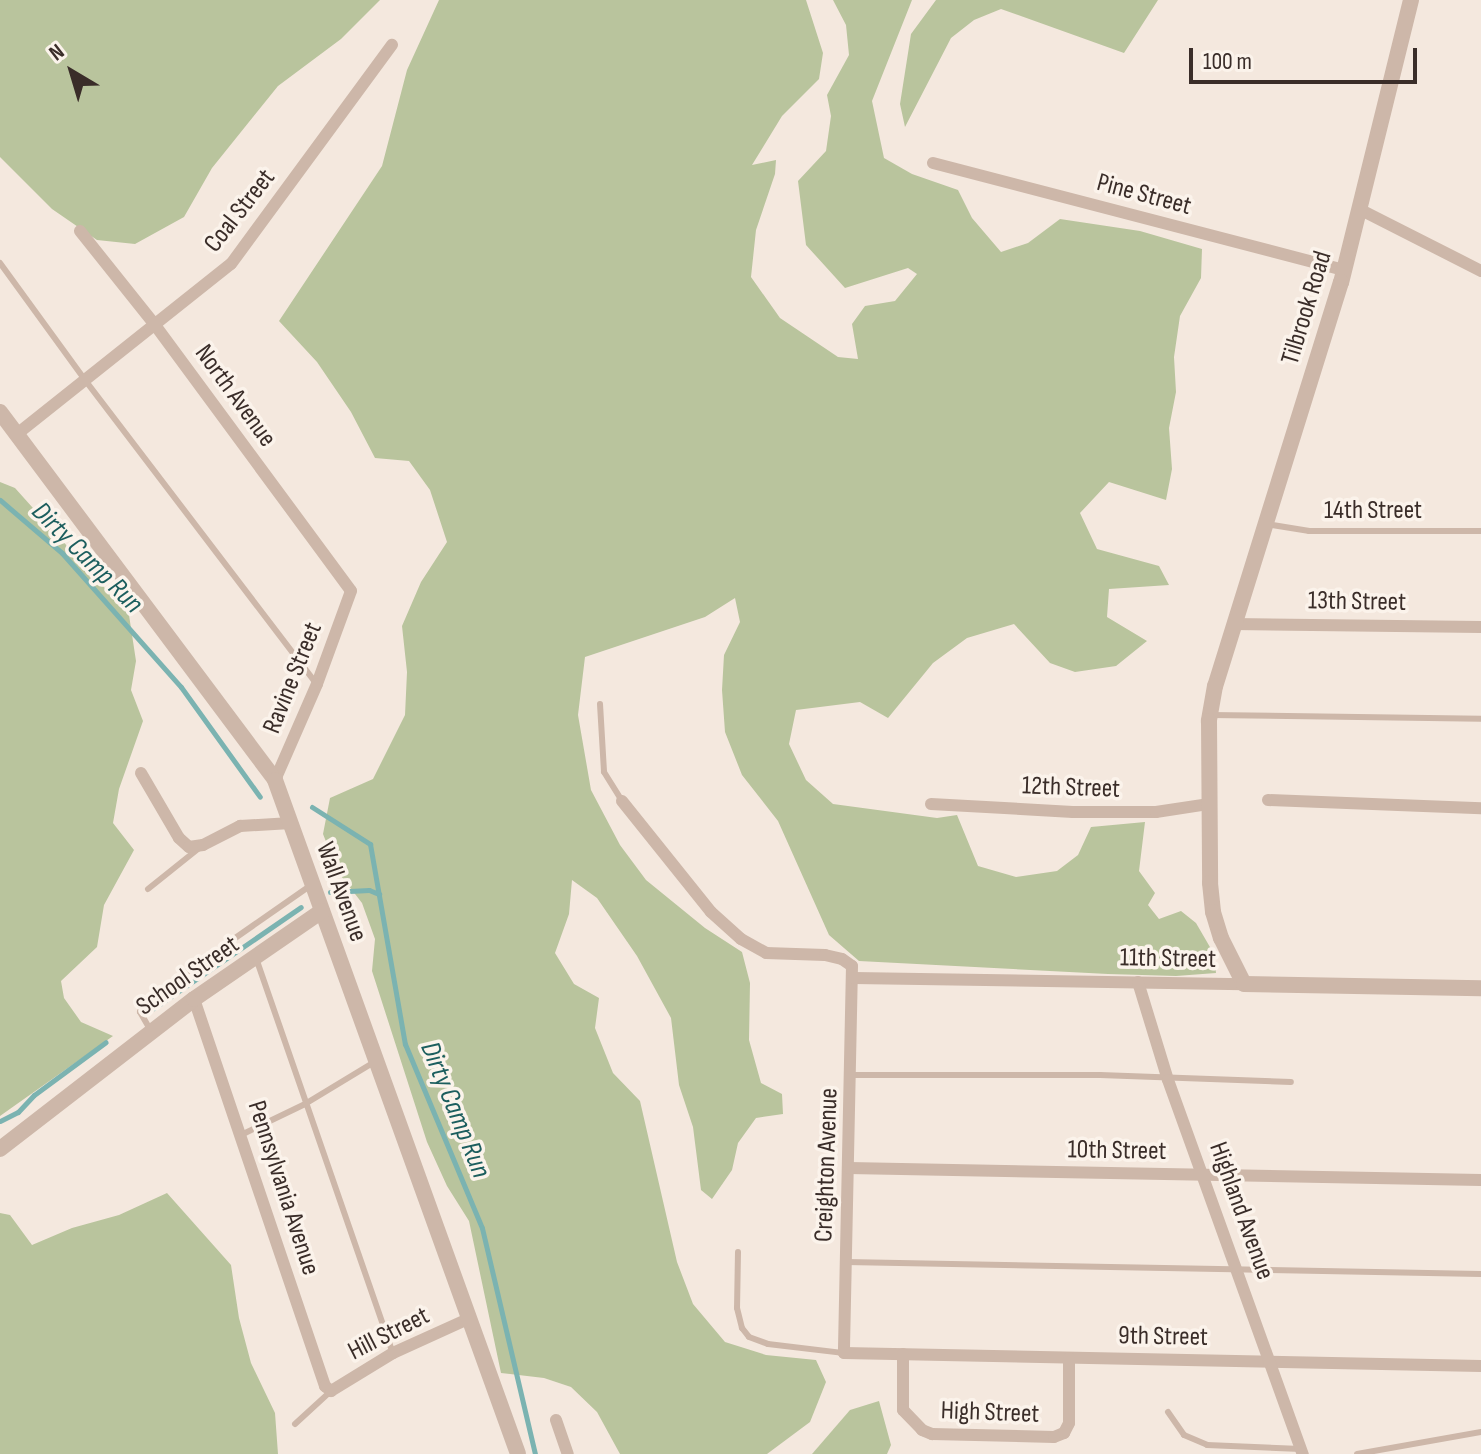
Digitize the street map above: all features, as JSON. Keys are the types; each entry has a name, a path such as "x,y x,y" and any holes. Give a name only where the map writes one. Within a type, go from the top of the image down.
{"street":[{"name":"Tilbrook Road","path":"1233,624 1344,270 1411,0"},
{"name":"Coal Street","path":"17,434 231,264 392,45"},
{"name":"Pine Street","path":"933,163 1344,270"},
{"path":"1361,210 1481,271"},
{"name":"North Avenue","path":"80,231 155,325 351,591"},
{"name":"Wall Avenue","path":"0,412 275,780 518,1454"},
{"name":"Ravine Street","path":"275,780 317,684 351,591"},
{"path":"1233,624 1210,715 1209,804 1213,912 1244,984"},
{"name":"13th Street","path":"1233,624 1481,627"},
{"path":"141,773 184,844 203,845 240,826 291,823"},
{"path":"1268,800 1481,808"},
{"path":"622,801 711,912 741,939 766,953 842,959 852,966 854,978"},
{"name":"12th Street","path":"931,804 1114,812 1156,812 1209,804"},
{"name":"School Street","path":"0,1149 194,999 322,911"},
{"name":"11th Street","path":"854,978 1481,988"},
{"name":"Creighton Avenue","path":"844,1353 854,978"},
{"name":"Highland Avenue","path":"1138,982 1168,1080 1302,1452"},
{"name":"Pennsylvania Avenue","path":"194,999 243,1134 325,1386 331,1391"},
{"name":"10th Street","path":"849,1168 1481,1180"},
{"name":"Hill Street","path":"331,1391 393,1353 468,1319"},
{"name":"9th Street","path":"844,1353 1481,1366"},
{"name":"High Street","path":"903,1354 903,1410 922,1430 932,1434 1038,1437 1059,1436 1069,1423 1069,1358"},
{"path":"556,1420 568,1454"}],"lane":[{"path":"0,263 85,380 317,684"},
{"name":"14th Street","path":"1266,524 1309,531 1481,531"},
{"path":"600,704 604,772 622,801"},
{"path":"1210,715 1481,719"},
{"path":"148,889 203,845"},
{"path":"151,1031 140,1012 142,1003 313,884"},
{"path":"256,958 393,1353"},
{"path":"243,1134 305,1104 378,1060"},
{"path":"851,1075 1100,1075 1168,1080 1291,1082"},
{"path":"738,1252 737,1308 742,1328 749,1337 768,1344 844,1353"},
{"path":"846,1262 1481,1274"},
{"path":"295,1424 331,1391"},
{"path":"1168,1412 1184,1435 1207,1445 1302,1452"},
{"path":"1357,1454 1481,1432"}],"green space":[{"path":"0,0 380,0 341,39 278,86 212,168 184,217 135,244 97,240 52,209 0,157"},
{"path":"439,0 806,0 823,53 819,79 782,116 752,165 776,160 775,174 756,230 751,277 780,318 838,357 858,359 852,324 865,306 895,301 917,274 908,268 845,288 806,245 798,181 826,151 831,116 827,95 849,55 846,25 833,0 912,0 872,101 884,158 912,174 958,190 972,218 1001,252 1028,243 1060,219 1140,231 1202,249 1201,278 1180,316 1174,357 1176,392 1169,428 1172,469 1166,500 1109,482 1080,513 1097,549 1159,566 1169,585 1109,589 1107,617 1147,641 1116,666 1075,672 1050,663 1014,624 967,638 933,663 888,718 860,702 796,710 789,744 806,780 833,804 937,818 957,815 978,866 1016,877 1057,871 1078,855 1091,827 1145,822 1139,871 1155,893 1148,905 1159,919 1181,911 1196,923 1214,954 1216,973 1176,976 1108,974 859,961 829,935 778,821 742,775 725,732 722,690 724,655 740,622 735,598 705,617 585,657 578,715 591,790 620,845 646,880 705,928 742,952 750,983 749,1040 761,1083 782,1094 783,1114 756,1118 738,1143 732,1170 712,1199 701,1190 693,1127 679,1085 671,1018 637,956 597,898 572,880 569,914 555,953 574,984 599,998 595,1028 613,1073 640,1101 677,1262 693,1304 725,1342 766,1355 816,1360 826,1382 810,1422 767,1454 620,1454 597,1412 571,1387 544,1378 501,1373 469,1221 447,1186 427,1142 372,971 375,939 362,903 338,872 323,834 330,798 373,779 405,715 407,672 402,626 421,582 447,542 430,490 409,461 375,458 351,412 317,362 279,321 382,166 407,70"},
{"path":"936,0 1158,0 1124,53 1001,9 974,20 951,38 905,127 900,104 911,34"},
{"path":"0,482 15,488 129,615 136,661 131,690 143,721 119,789 113,823 134,850 104,905 97,947 61,981 64,998 81,1022 113,1036 0,1116"},
{"path":"167,1193 231,1265 239,1318 251,1363 275,1413 278,1454 0,1454 0,1213 10,1215 32,1245 72,1228 119,1215"},
{"path":"879,1401 891,1445 887,1454 812,1454 850,1410"}],"waterway":[{"name":"Dirty Camp Run","path":"0,500 62,553 181,687 260,797"},
{"name":"Dirty Camp Run","path":"312,807 370,844 405,1044 482,1228 535,1454"},
{"path":"330,892 369,890 379,894"},
{"path":"154,1008 301,907"},
{"path":"0,1121 18,1112 34,1095 106,1042"}]}
